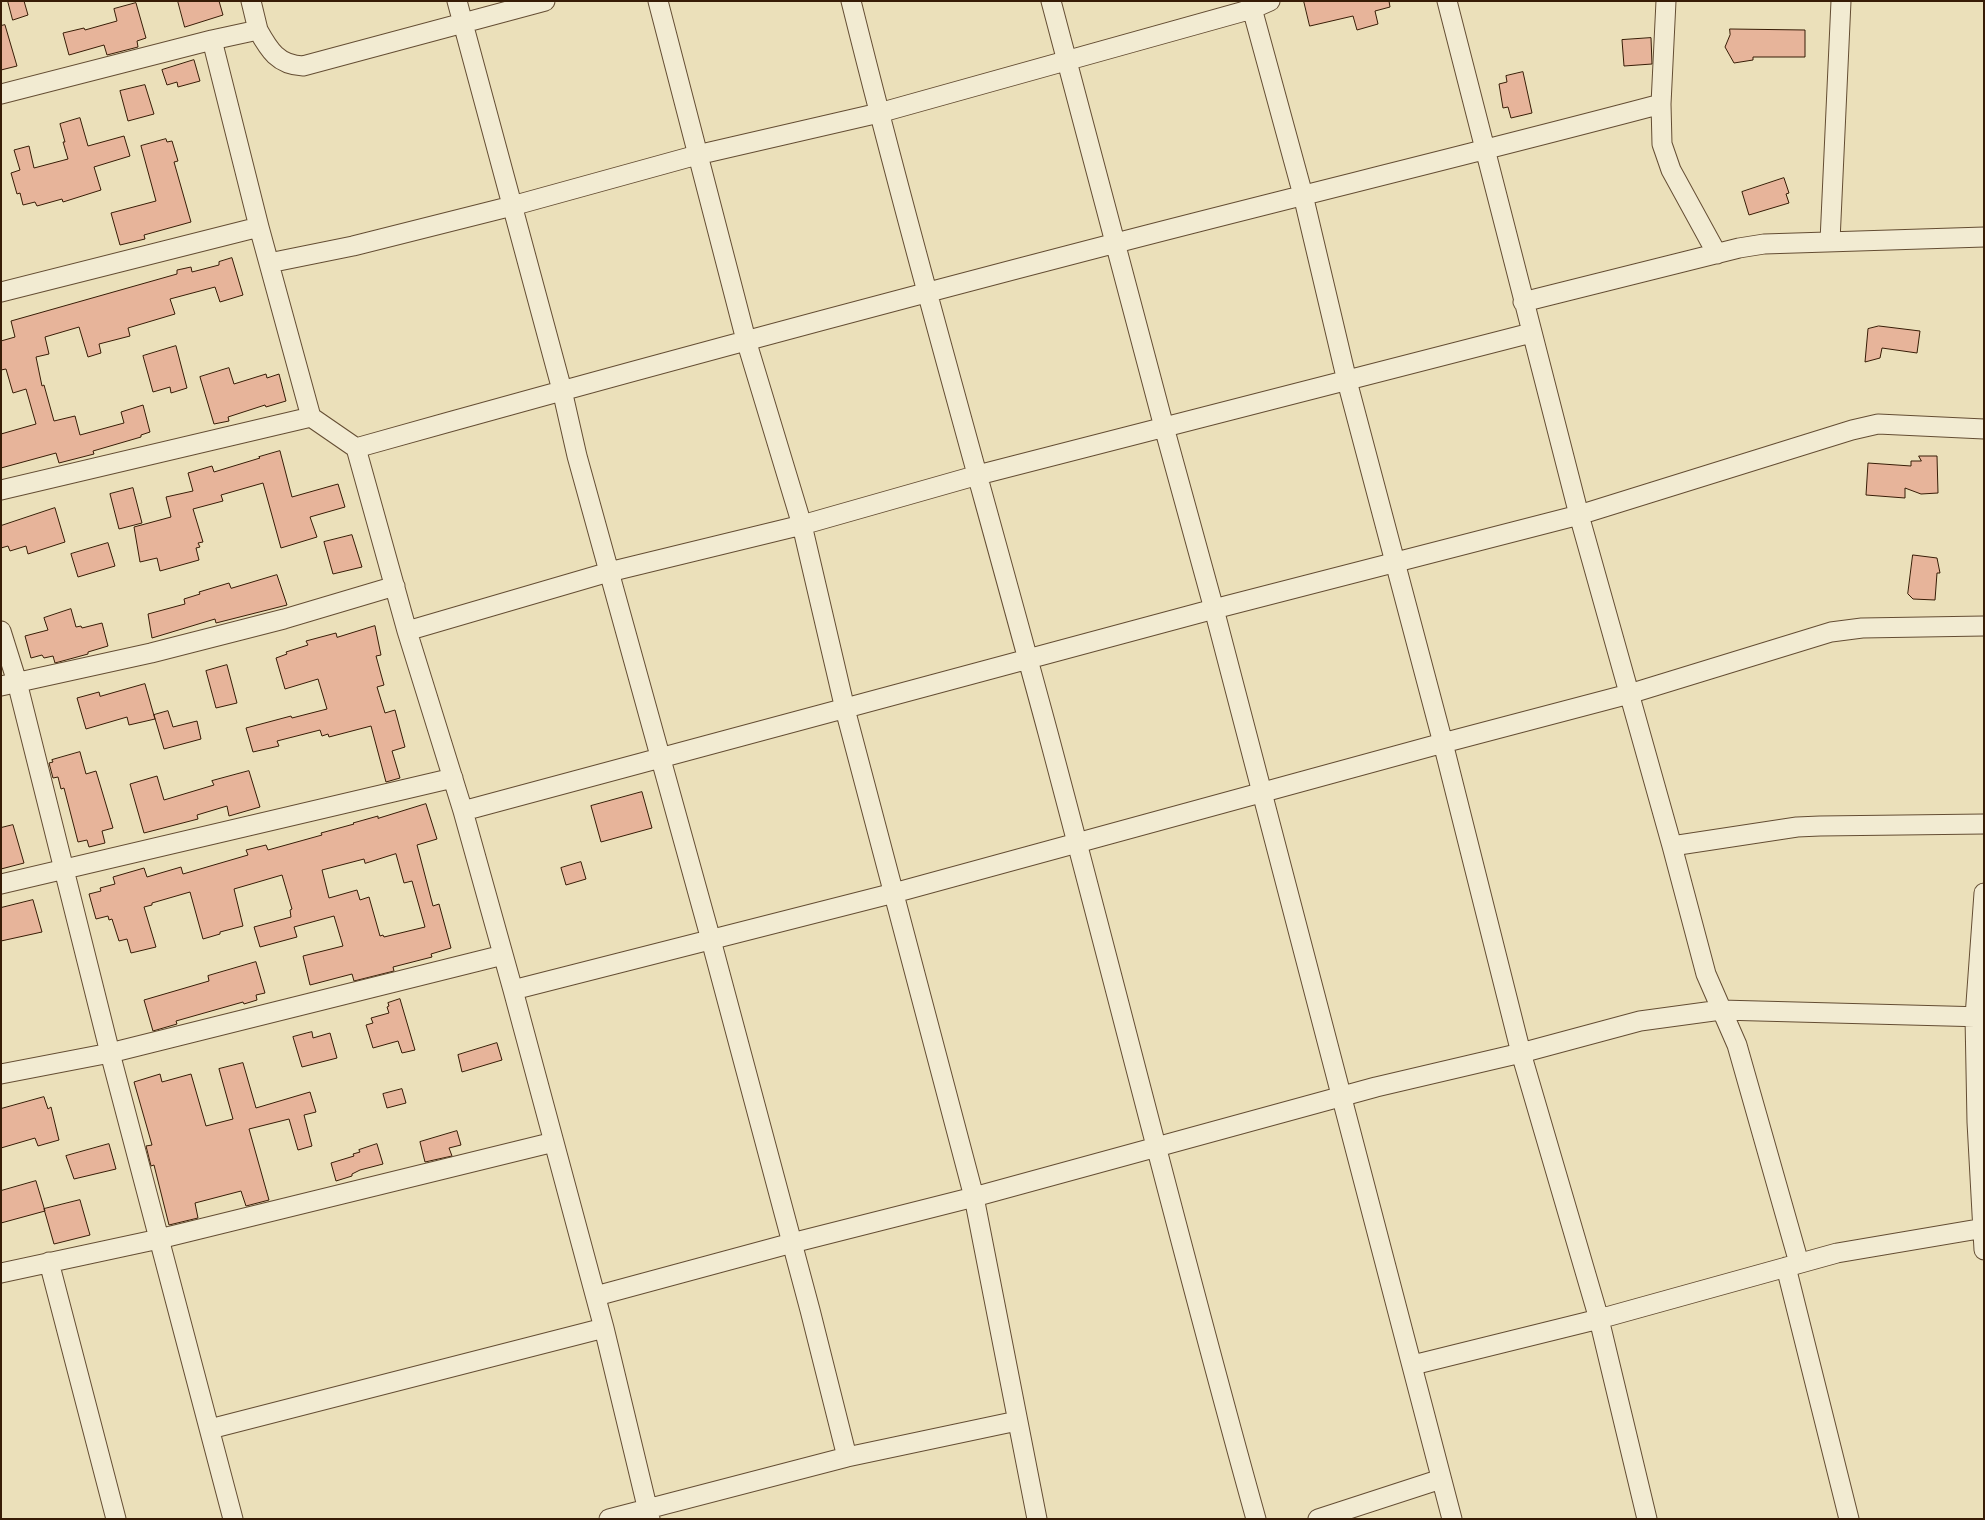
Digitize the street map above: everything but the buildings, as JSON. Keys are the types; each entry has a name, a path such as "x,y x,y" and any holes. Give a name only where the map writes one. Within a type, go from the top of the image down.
{"street":[{"path":"251,1 258,30 268,50 281,61 303,66 544,1"},
{"path":"457,1 562,390 577,456 711,940 847,1457"},
{"path":"658,1 746,340 802,525 845,709 974,1197 1037,1519"},
{"path":"851,1 879,113 1028,660 1256,1519"},
{"path":"1051,1 1214,609 1452,1519"},
{"path":"269,263 353,246 512,206 697,156 879,113 1067,61 1251,5 1270,1"},
{"path":"1447,1 1579,515 1706,974 1737,1045 1792,1265 1849,1519"},
{"path":"1666,1 1661,104 1662,144 1666,159 1717,254"},
{"path":"1830,241 1841,1"},
{"path":"1251,5 1303,195 1347,381 1443,743 1521,1052 1599,1319 1647,1519"},
{"path":"1,94 258,30"},
{"path":"212,40 259,227 311,418 356,448 407,631 463,811 513,990 596,1296 649,1514"},
{"path":"356,448 562,390 928,292 1303,195 1484,151 1661,104"},
{"path":"1,292 259,227"},
{"path":"1523,302 1764,244 1984,237"},
{"path":"407,631 609,572 802,525 978,475 1531,332"},
{"path":"1,490 311,418"},
{"path":"463,811 1214,609 1579,515 1772,453 1861,428 1878,424 1984,429"},
{"path":"9,684 151,653 284,620 394,586"},
{"path":"513,990 894,893 1629,694 1831,632 1862,628 1984,626"},
{"path":"1,631 9,684 65,869 110,1053 233,1519"},
{"path":"1,884 453,778"},
{"path":"1672,846 1797,827 1984,824"},
{"path":"1984,893 1977,1122 1984,1250"},
{"path":"1,1074 110,1053 503,955"},
{"path":"596,1296 792,1243 974,1197 1376,1088 1640,1021 1721,1010 1980,1017"},
{"path":"1,1273 159,1239 554,1142"},
{"path":"1413,1365 1599,1319 1837,1253 1983,1228"},
{"path":"50,1262 116,1519"},
{"path":"210,1429 604,1328"},
{"path":"609,1519 649,1514 847,1457 1017,1421"},
{"path":"1318,1519 1441,1479"}]}
